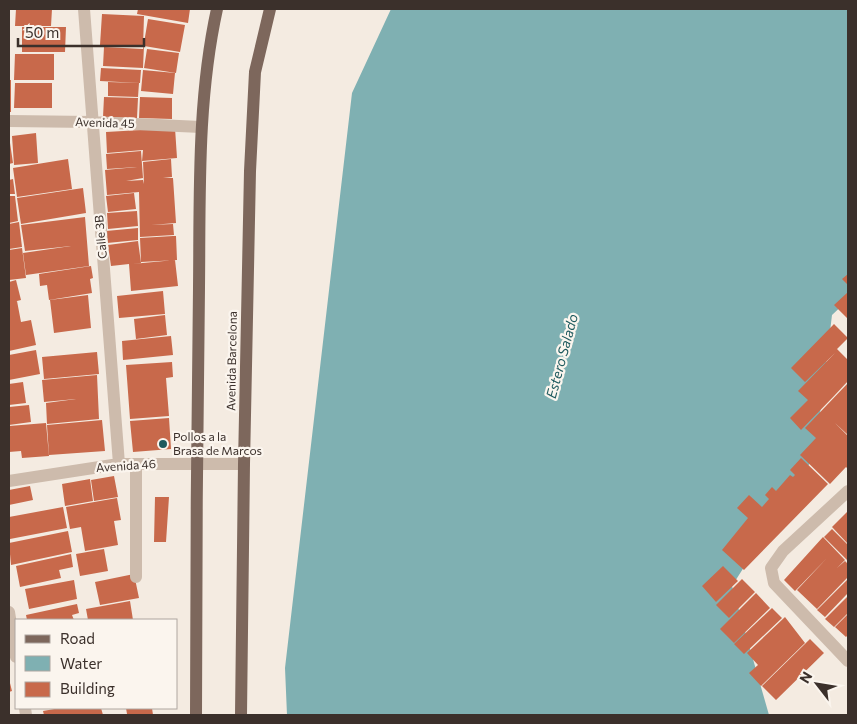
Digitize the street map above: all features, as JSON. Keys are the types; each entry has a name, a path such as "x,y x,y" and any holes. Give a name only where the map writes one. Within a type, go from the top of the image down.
{"main road":[{"path":"196,715 196,463 201,127 209,44 218,9"},
{"name":"Avenida Barcelona","path":"241,715 250,171 255,72 270,9"}],"street":[{"name":"Calle 3B","path":"84,9 91,122 119,464"},
{"name":"Avenida 45","path":"9,121 91,122 201,127"},
{"name":"Avenida 46","path":"9,481 119,464 244,464"},
{"path":"136,464 136,577"},
{"path":"848,491 775,560 771,568 774,584 848,661"},
{"path":"9,612 15,651"}],"water":[{"name":"Estero Salado","path":"391,9 848,9 848,300 832,315 815,455 732,586 769,715 287,715 285,668 352,93"}],"building":[{"path":"16,9 52,9 51,26 15,26"},
{"path":"138,9 190,9 188,23 137,14"},
{"path":"102,14 144,16 143,47 100,45"},
{"path":"148,19 185,25 180,52 144,46 143,68 103,66 104,47 143,49"},
{"path":"22,27 66,27 65,52 22,52"},
{"path":"147,49 179,53 176,73 144,68"},
{"path":"15,54 54,54 54,80 14,80"},
{"path":"101,68 141,70 140,83 100,81"},
{"path":"143,70 175,73 173,94 141,91"},
{"path":"9,80 11,80 11,112 9,112"},
{"path":"108,82 139,83 138,97 108,96"},
{"path":"15,83 52,83 52,108 14,108"},
{"path":"104,97 138,98 137,118 103,117"},
{"path":"140,97 172,98 172,119 139,118"},
{"path":"175,128 177,158 142,161 143,150 107,153 106,132"},
{"path":"36,133 38,163 14,165 12,136"},
{"path":"9,136 13,163 9,164"},
{"path":"141,151 143,178 126,181 143,180 144,184 143,162 171,159 172,177 163,178 173,178 176,223 151,225 173,224 174,235 140,237 139,192 107,195 105,170 137,167 107,169 106,154"},
{"path":"68,159 72,189 17,197 13,168"},
{"path":"13,179 15,194 9,194 9,180"},
{"path":"83,188 86,213 21,224 17,198"},
{"path":"134,193 136,209 108,212 106,196"},
{"path":"9,196 15,196 18,221 9,223"},
{"path":"137,211 138,226 108,229 107,213"},
{"path":"85,217 89,266 26,275 23,253 71,246 25,251 21,225"},
{"path":"19,222 22,247 9,249 9,224"},
{"path":"138,228 138,240 107,243 106,231"},
{"path":"176,236 177,260 141,262 140,238"},
{"path":"138,241 141,263 132,264 175,260 178,286 131,291 129,264 111,266 108,245"},
{"path":"22,248 26,278 9,280 9,250"},
{"path":"91,266 93,278 90,279 92,293 49,300 47,285 40,286 39,274"},
{"path":"848,274 848,285 842,279"},
{"path":"16,280 21,300 9,303 9,282"},
{"path":"163,291 165,314 119,318 117,296"},
{"path":"848,292 848,319 834,305"},
{"path":"88,295 91,328 54,333 50,300"},
{"path":"17,301 21,322 31,320 36,345 9,351 9,303"},
{"path":"165,315 167,335 136,339 134,319"},
{"path":"834,324 848,338 837,349 848,360 848,381 801,430 790,418 808,400 798,391 835,353 805,382 791,368"},
{"path":"171,336 173,355 123,360 122,341"},
{"path":"36,350 40,374 9,380 9,355"},
{"path":"97,352 99,374 44,379 42,357"},
{"path":"172,362 173,377 166,378 169,416 130,419 126,365"},
{"path":"97,375 99,419 47,424 46,403 76,399 44,402 42,380"},
{"path":"23,382 26,403 9,405 9,384"},
{"path":"848,383 848,435 835,423 848,436 848,469 846,467 830,484 800,455 816,438 805,428"},
{"path":"29,405 31,422 9,425 9,407"},
{"path":"169,418 171,449 133,452 130,421"},
{"path":"102,420 105,451 49,455 47,425"},
{"path":"46,423 49,456 22,458 21,451 9,452 9,426"},
{"path":"801,458 828,484 744,570 722,550 748,518 737,508 749,495 762,507 769,499 765,495 772,487 776,491 790,475 793,477 795,475 790,470"},
{"path":"114,476 118,497 94,501 91,480"},
{"path":"90,479 93,501 65,506 62,484"},
{"path":"30,486 33,500 9,505 9,490"},
{"path":"155,497 169,497 166,542 154,542"},
{"path":"117,498 121,520 114,521 118,545 85,551 81,527 70,529 66,507"},
{"path":"63,507 67,528 10,539 9,517"},
{"path":"848,511 848,544 832,527"},
{"path":"832,529 848,545 848,561 824,537"},
{"path":"68,531 72,552 11,565 9,543"},
{"path":"823,537 845,560 837,568 845,561 848,564 848,577 817,609 797,590 827,558 795,591 784,580"},
{"path":"104,549 108,571 80,576 76,554"},
{"path":"71,554 73,567 59,570 61,578 20,587 16,566"},
{"path":"723,566 738,581 716,602 702,586"},
{"path":"134,574 139,598 100,605 95,582"},
{"path":"742,579 755,592 729,618 716,605"},
{"path":"848,579 848,593 825,617 817,610"},
{"path":"74,580 77,599 29,609 25,589"},
{"path":"756,593 770,608 734,643 720,629"},
{"path":"848,596 848,613 834,627 825,619"},
{"path":"130,601 133,619 88,619 86,609"},
{"path":"77,604 79,613 72,615 74,619 27,619 26,615"},
{"path":"772,608 782,618 744,654 734,644"},
{"path":"848,614 848,635 846,637 835,627"},
{"path":"785,617 805,643 761,686 749,673 758,665 747,653"},
{"path":"810,639 824,653 776,700 762,686"},
{"path":"9,679 12,691 9,692"},
{"path":"54,709 101,709 103,715 44,715 43,711"},
{"path":"126,709 152,709 153,715 123,715 127,714"}],"place":[{"name":"Pollos a la Brasa de Marcos","path":"163,444"}]}
